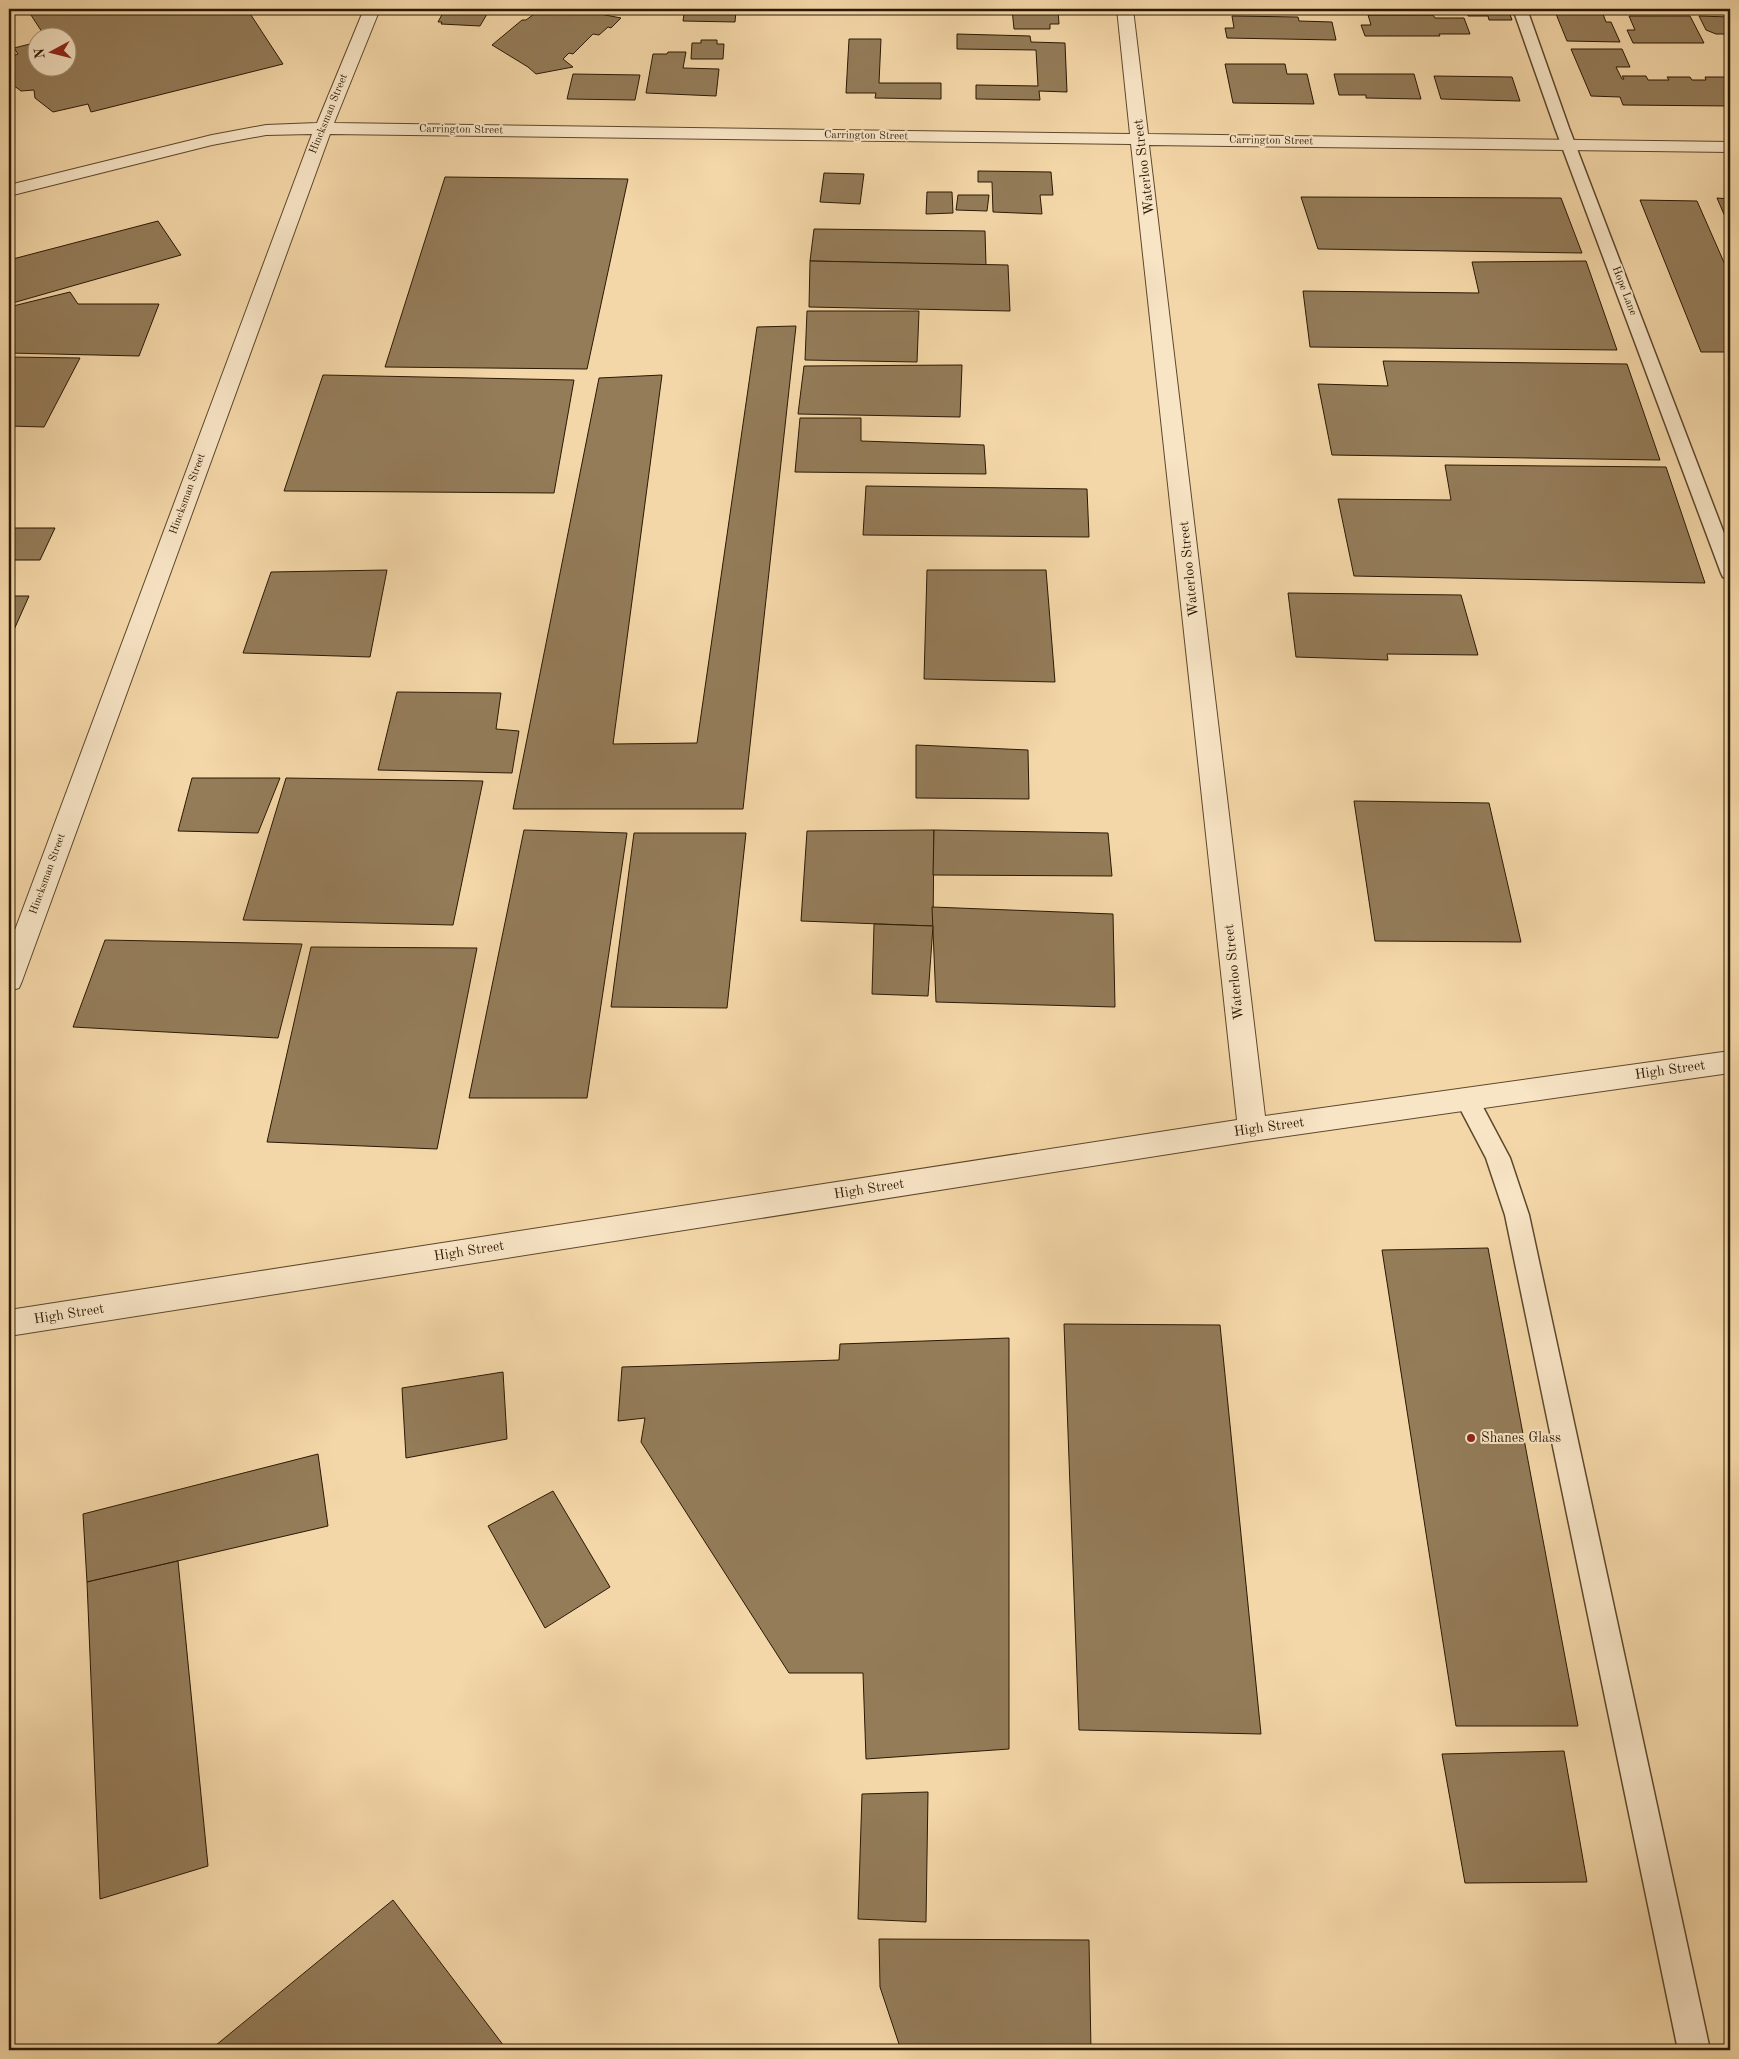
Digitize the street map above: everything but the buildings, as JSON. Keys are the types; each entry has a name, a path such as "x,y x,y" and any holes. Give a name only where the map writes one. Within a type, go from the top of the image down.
{"street":[{"name":"Hincksman Street","path":"9,981 323,129 372,9"},
{"name":"Waterloo Street","path":"1126,9 1252,1130"},
{"name":"Carrington Street","path":"9,190 233,136 274,130 323,129 1730,147"},
{"name":"High Street","path":"9,1323 1252,1130 1730,1062"}],"lane":[{"name":"Hope Lane","path":"1520,9 1569,145 1730,573"},
{"path":"1467,1099 1498,1158 1517,1215 1694,2050"}],"place":[{"name":"Shanes Glass","path":"1471,1438"}]}
